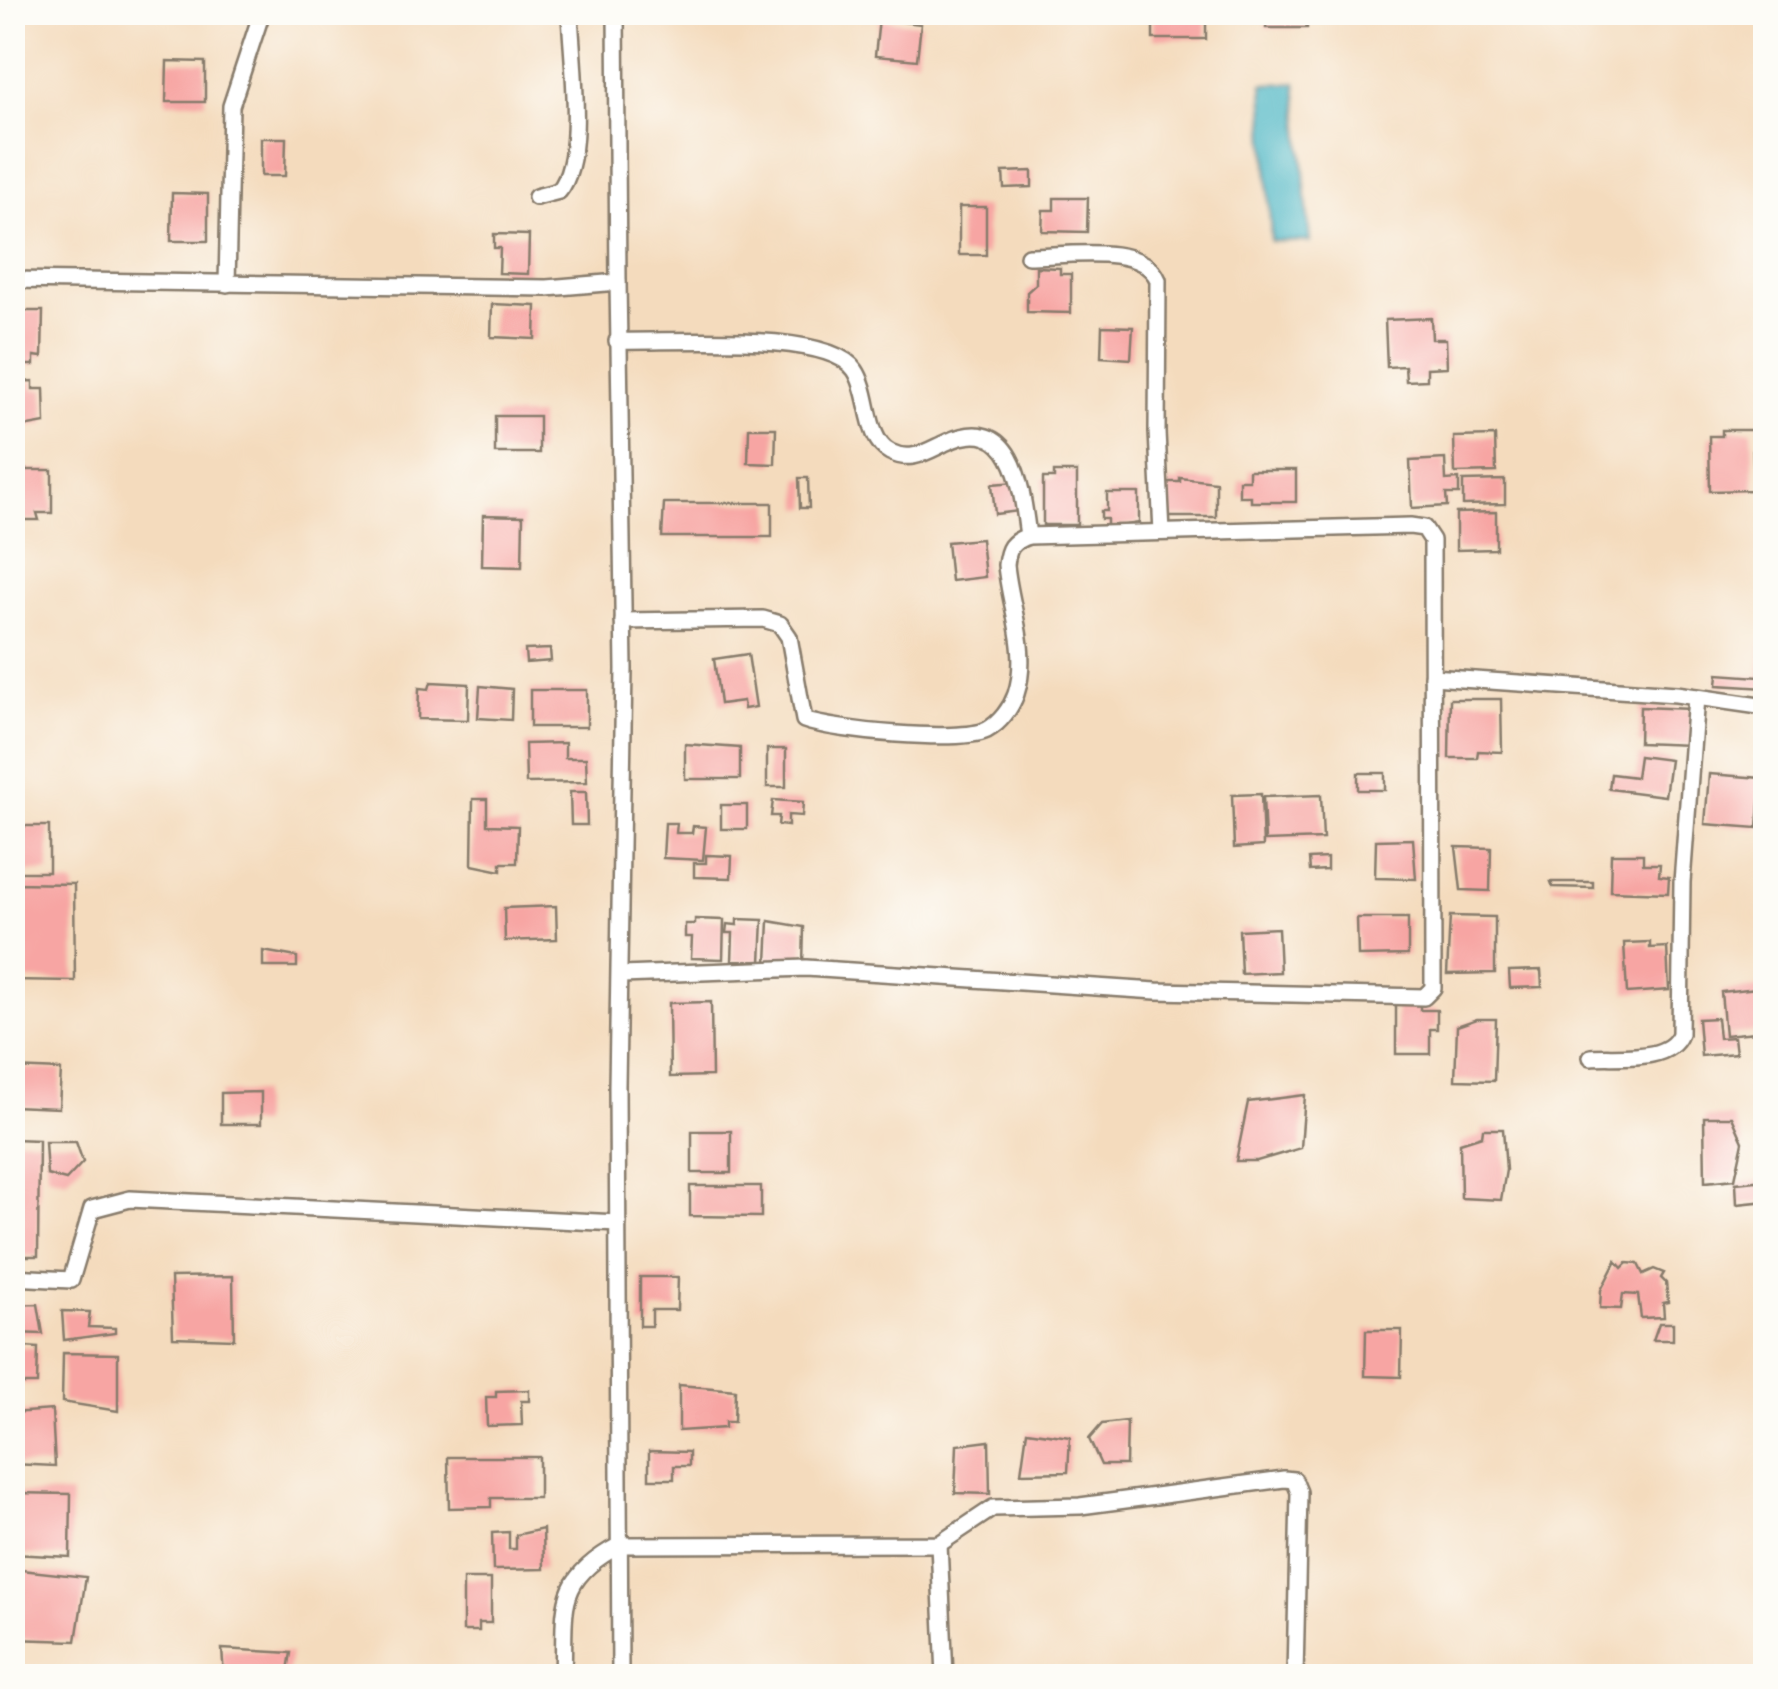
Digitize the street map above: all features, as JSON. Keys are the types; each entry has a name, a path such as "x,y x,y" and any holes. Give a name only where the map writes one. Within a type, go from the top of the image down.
{"street":[{"path":"228,284 229,120 262,12"},
{"path":"536,197 559,191 569,173 574,118 570,12"},
{"path":"616,12 622,621 620,1676"},
{"path":"1028,256 1130,255 1153,268 1158,280 1162,532"},
{"path":"12,280 546,288 618,282"},
{"path":"617,341 771,342 834,352 856,371 865,388 876,438 892,453 908,458 958,437 978,436 999,444 1012,459 1028,536"},
{"path":"622,621 763,619 780,624 789,637 804,720 944,736 986,731 1004,717 1016,694 1022,658 1006,565 1008,550 1028,536 1424,528 1432,540 1432,988 1424,996 1156,991 806,968 622,975"},
{"path":"1432,677 1696,697 1766,708"},
{"path":"1591,1057 1656,1053 1672,1047 1680,1034 1682,882 1696,697"},
{"path":"12,1277 71,1280 92,1209 104,1202 130,1199 618,1223"},
{"path":"563,1676 567,1596 574,1576 590,1561 620,1545 940,1544 994,1508 1080,1506 1294,1480 1299,1492 1295,1676"},
{"path":"940,1544 945,1676"}],"water":[{"path":"1296,83 1310,242 1271,241 1263,84"}],"building":[{"path":"1153,12 1206,12 1206,39 1153,39"},
{"path":"1267,12 1307,12 1307,28 1266,28"},
{"path":"879,19 921,24 917,60 875,56"},
{"path":"167,61 205,62 205,102 166,102"},
{"path":"261,138 286,138 285,176 261,176"},
{"path":"1032,171 1032,187 1004,188 1003,172"},
{"path":"172,193 208,194 208,241 171,241"},
{"path":"1054,198 1088,198 1087,232 1042,231 1043,210 1054,210"},
{"path":"959,207 986,207 986,255 959,255"},
{"path":"494,234 529,235 528,274 499,273 500,248 494,248"},
{"path":"1036,267 1060,268 1060,274 1071,274 1071,313 1027,312 1027,292 1036,284"},
{"path":"492,304 536,306 535,339 491,337"},
{"path":"12,311 43,311 42,357 34,356 34,365 12,365"},
{"path":"1431,318 1432,339 1446,339 1447,367 1427,368 1427,380 1406,381 1405,366 1387,367 1385,320"},
{"path":"1102,326 1133,327 1131,359 1101,357"},
{"path":"33,381 33,389 44,389 45,423 12,429 12,382"},
{"path":"495,416 539,416 539,453 495,453"},
{"path":"749,428 776,428 775,464 748,463"},
{"path":"1722,430 1752,430 1754,490 1710,491 1709,436 1722,436"},
{"path":"1495,436 1496,472 1455,473 1454,437"},
{"path":"1445,459 1446,480 1459,479 1459,494 1446,494 1447,506 1412,508 1410,461"},
{"path":"12,470 52,470 52,513 37,513 39,520 12,520"},
{"path":"1249,470 1296,470 1296,502 1251,502 1251,496 1239,496 1239,480 1249,480"},
{"path":"1054,472 1077,472 1077,525 1043,525 1043,478 1054,478"},
{"path":"799,478 808,478 809,508 800,508"},
{"path":"1180,478 1216,482 1216,517 1168,517 1168,482 1180,482"},
{"path":"1505,480 1505,504 1463,505 1463,481"},
{"path":"1016,482 1019,511 995,514 992,484"},
{"path":"1107,493 1139,493 1139,523 1107,528 1101,511 1107,511"},
{"path":"664,503 772,503 772,537 662,537"},
{"path":"1496,512 1496,549 1456,550 1456,513"},
{"path":"483,515 523,516 522,567 482,566"},
{"path":"981,539 985,577 951,581 947,542"},
{"path":"1761,641 1766,641 1766,688 1717,685 1718,674 1759,677"},
{"path":"550,649 551,661 526,663 525,650"},
{"path":"748,654 756,707 744,709 743,701 720,704 714,659"},
{"path":"431,682 469,684 468,720 418,719 419,688 429,689"},
{"path":"480,686 512,689 511,720 478,718"},
{"path":"530,690 587,690 587,727 530,727"},
{"path":"1450,699 1501,699 1502,752 1478,751 1477,758 1449,758"},
{"path":"1640,707 1691,709 1690,745 1639,743"},
{"path":"565,743 565,758 586,758 587,782 526,783 525,744"},
{"path":"685,744 740,748 740,779 685,779"},
{"path":"767,749 786,749 786,787 767,787"},
{"path":"1639,756 1670,760 1665,796 1609,789 1611,774 1636,777"},
{"path":"1358,773 1385,773 1385,790 1358,790"},
{"path":"1709,774 1761,778 1757,828 1705,824"},
{"path":"570,792 586,792 587,825 571,825"},
{"path":"1261,794 1263,846 1234,848 1232,795"},
{"path":"1321,795 1323,839 1265,841 1263,797"},
{"path":"473,799 487,799 487,825 518,826 517,863 501,863 501,871 472,865"},
{"path":"773,800 803,802 802,816 788,815 788,826 778,825 779,816 771,816"},
{"path":"721,805 747,805 747,829 721,829"},
{"path":"665,823 677,823 676,833 692,833 693,826 706,827 703,860 663,858"},
{"path":"12,826 49,826 49,872 12,872"},
{"path":"1413,839 1416,879 1375,878 1376,840"},
{"path":"1456,847 1491,848 1490,891 1461,890"},
{"path":"1611,854 1643,854 1643,864 1660,864 1659,876 1669,877 1668,893 1610,891"},
{"path":"706,855 732,856 731,878 694,877 694,863 706,863"},
{"path":"1327,858 1327,870 1310,871 1309,859"},
{"path":"1551,882 1593,882 1593,888 1553,887"},
{"path":"12,883 74,884 75,981 12,980"},
{"path":"556,906 557,939 505,941 504,908"},
{"path":"1450,916 1495,917 1495,973 1447,974"},
{"path":"1357,918 1408,918 1408,955 1358,956"},
{"path":"695,919 724,920 723,959 691,958 692,937 685,937 685,924 695,924"},
{"path":"737,919 763,920 761,962 732,961 733,933 726,933 727,924 737,925"},
{"path":"769,921 804,927 803,964 767,962"},
{"path":"1278,928 1280,972 1241,974 1239,930"},
{"path":"1650,942 1650,948 1667,947 1669,990 1627,993 1624,943"},
{"path":"263,951 297,957 297,967 263,967"},
{"path":"1541,970 1542,987 1510,988 1509,971"},
{"path":"1766,987 1766,1031 1725,1035 1721,992"},
{"path":"711,1002 712,1076 670,1077 669,1003"},
{"path":"1396,1002 1420,1002 1420,1010 1437,1010 1437,1029 1430,1029 1430,1054 1396,1054"},
{"path":"1717,1018 1719,1038 1734,1037 1736,1053 1701,1056 1698,1019"},
{"path":"1477,1019 1496,1019 1494,1081 1455,1080 1457,1026"},
{"path":"12,1068 61,1070 59,1108 12,1106"},
{"path":"261,1092 261,1124 221,1124 221,1093"},
{"path":"1305,1095 1301,1148 1257,1161 1236,1161 1248,1102"},
{"path":"1704,1117 1732,1117 1743,1142 1735,1179 1705,1182"},
{"path":"1483,1129 1503,1129 1506,1170 1501,1200 1461,1198 1460,1143 1482,1136"},
{"path":"692,1131 731,1131 731,1173 692,1173"},
{"path":"12,1139 39,1140 38,1256 12,1256"},
{"path":"45,1142 76,1142 83,1162 66,1180 47,1175"},
{"path":"1766,1180 1766,1201 1737,1204 1736,1183"},
{"path":"690,1186 761,1186 761,1217 690,1216"},
{"path":"1616,1261 1622,1268 1627,1263 1638,1264 1643,1274 1654,1269 1664,1273 1661,1278 1666,1283 1668,1302 1663,1303 1664,1317 1641,1318 1638,1295 1623,1294 1621,1309 1600,1308 1601,1290"},
{"path":"233,1276 234,1339 173,1337 171,1277"},
{"path":"640,1277 678,1277 677,1310 652,1310 652,1326 640,1326"},
{"path":"38,1304 43,1334 12,1333 12,1305"},
{"path":"62,1311 90,1312 88,1327 115,1328 115,1333 64,1340"},
{"path":"1659,1323 1673,1323 1673,1340 1653,1340"},
{"path":"1366,1330 1402,1330 1401,1377 1365,1376"},
{"path":"12,1346 38,1348 37,1384 12,1384"},
{"path":"63,1353 118,1354 118,1411 62,1402"},
{"path":"679,1385 735,1390 734,1422 725,1422 725,1428 679,1431"},
{"path":"529,1390 529,1401 521,1401 522,1425 487,1426 486,1397 496,1397 496,1391"},
{"path":"52,1410 55,1466 12,1464 12,1413"},
{"path":"1127,1421 1126,1465 1101,1465 1089,1439 1102,1424"},
{"path":"1027,1431 1070,1437 1068,1472 1021,1473"},
{"path":"989,1441 990,1494 955,1493 957,1445"},
{"path":"649,1451 689,1452 689,1466 674,1466 674,1479 649,1479"},
{"path":"448,1457 539,1457 539,1498 491,1498 491,1507 449,1508"},
{"path":"12,1493 71,1494 70,1557 12,1554"},
{"path":"543,1529 544,1569 493,1570 492,1533 509,1532 509,1549 516,1549 516,1535"},
{"path":"12,1569 86,1577 76,1641 12,1639"},
{"path":"463,1579 491,1579 491,1623 479,1623 479,1631 463,1631"},
{"path":"222,1649 291,1653 287,1676 224,1676"}]}
